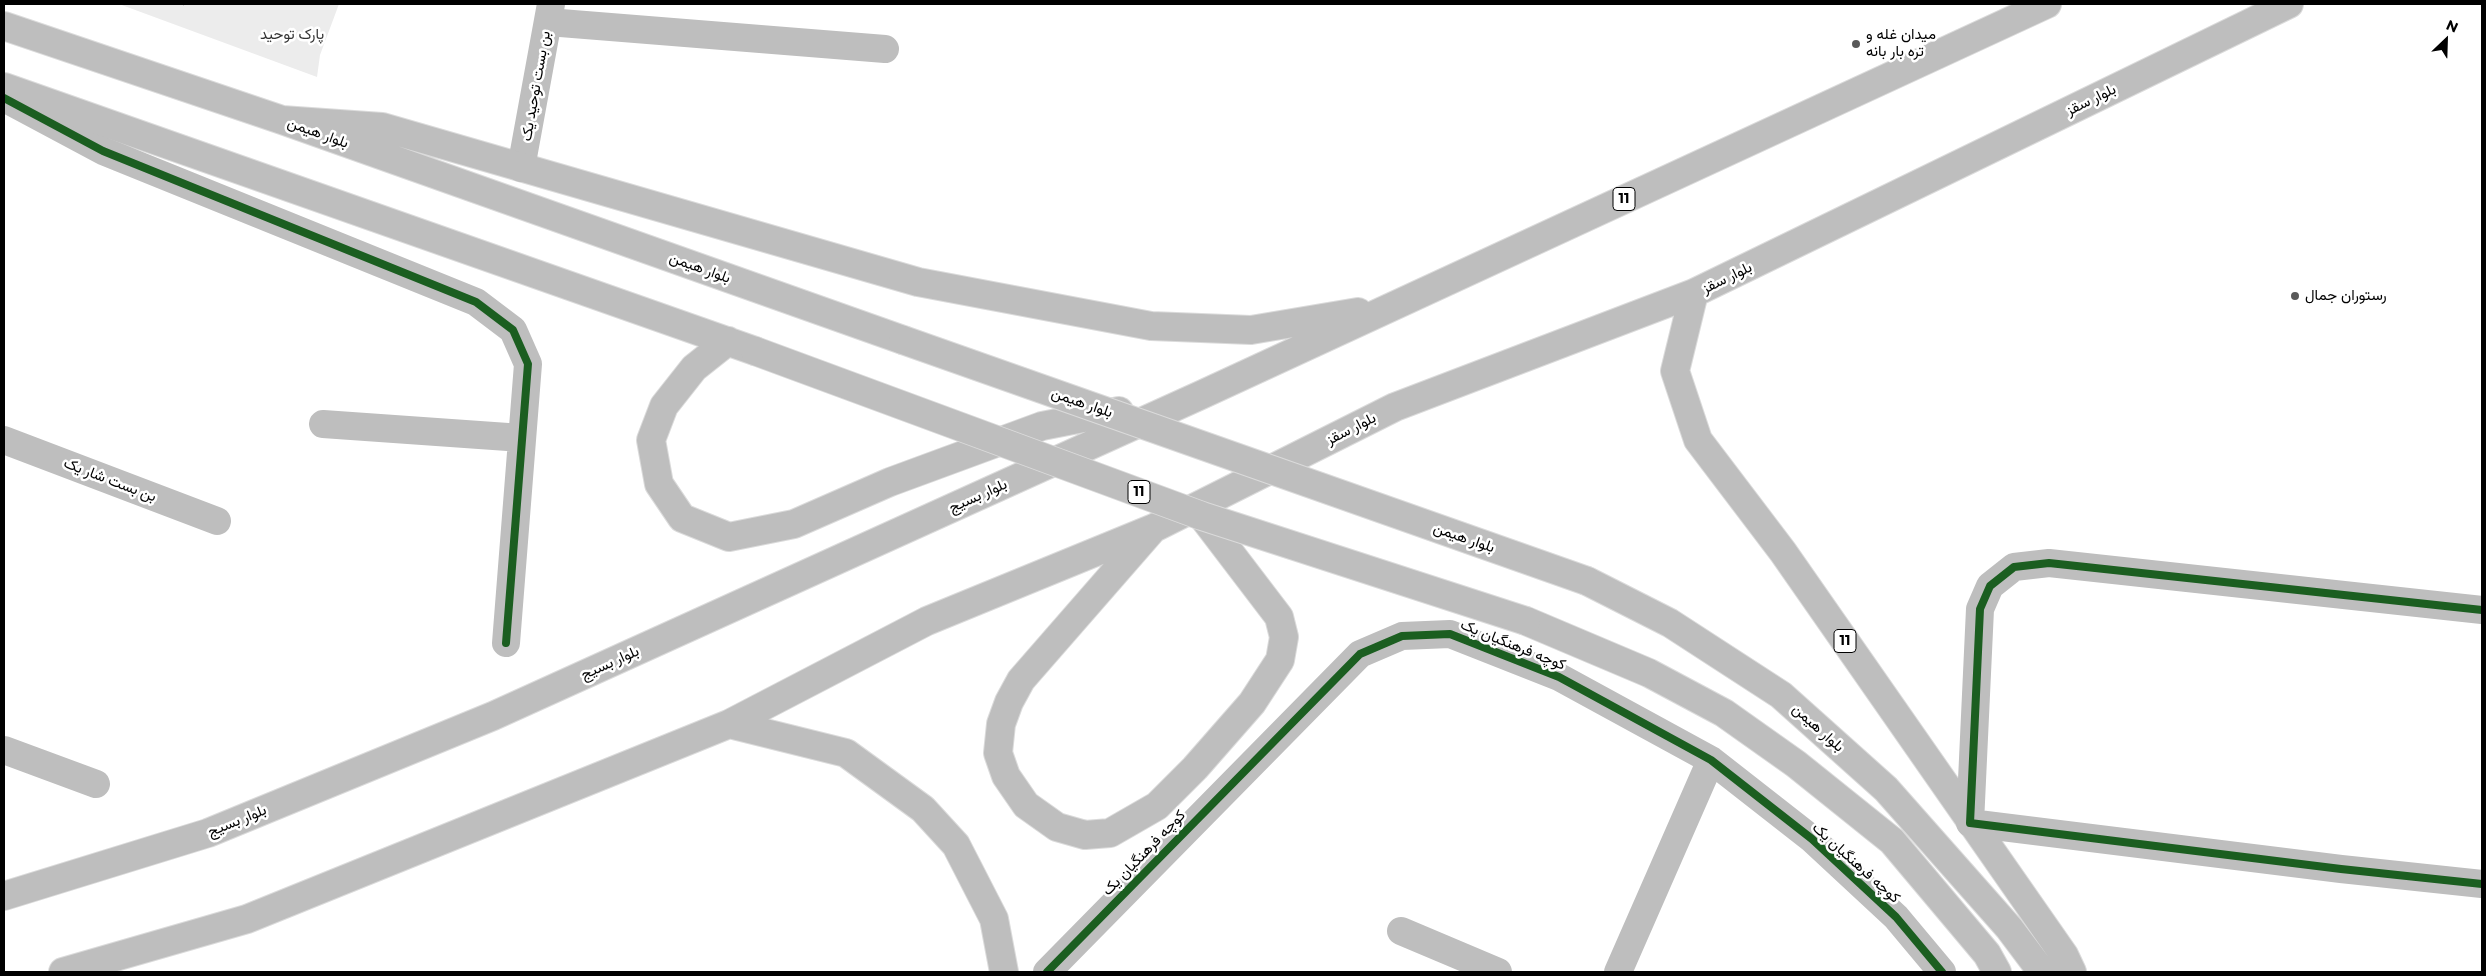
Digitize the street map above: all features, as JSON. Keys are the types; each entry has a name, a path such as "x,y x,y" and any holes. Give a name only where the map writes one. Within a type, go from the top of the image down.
{"main road":[{"name":"11","path":"1997,972 1987,954 1892,841 1796,764 1724,713 1649,673 1526,621 1202,516 755,351 728,341 694,368 664,406 651,440 659,484 682,518 729,537 794,524 890,482 1042,426 1201,395 2047,4"},
{"name":"بلوار سقز","path":"1154,528 1395,407 1694,293 2290,4"},
{"path":"550,13 885,49"},
{"name":"بن بست توحید یک","path":"521,168 550,13"},
{"name":"بلوار هیمن","path":"4,26 282,120 1587,581 1670,624 1782,695 1886,789 2009,928 2042,972"},
{"path":"4,87 728,341"},
{"path":"4,98 103,151 476,302 513,330 528,364 506,643"},
{"path":"282,120 382,128 918,282 1151,326 1250,330 1394,306"},
{"name":"11","path":"1694,293 1675,371 1698,440 1783,552 1970,823 2064,955 2072,972"},
{"name":"بلوار بسیج","path":"4,896 208,833 493,716 1201,395"},
{"path":"323,424 522,438"},
{"name":"بن بست شار یک","path":"4,440 217,521"},
{"path":"1154,528 1021,680 1009,702 1001,724 998,753 1006,776 1026,805 1057,827 1085,835 1110,833 1158,806 1196,768 1252,703 1280,660 1284,637 1279,617 1202,516"},
{"path":"63,972 247,919 729,724 927,622 1154,528"},
{"path":"2482,610 2048,563 2014,567 1990,586 1980,609 1970,823 2342,869 2482,884"},
{"name":"کوچه فرهنگیان یک","path":"1047,972 1360,654 1402,636 1450,634 1559,677 1711,760 1812,839 1896,917 1942,972"},
{"path":"729,724 846,753 923,809 956,845 994,919 1004,972"},
{"path":"4,750 96,784"},
{"path":"1618,972 1711,760"},
{"path":"1400,932 1498,972"}],"green space":[{"name":"پارک توحید","path":"119,4 339,4 320,55 317,77"}],"cycle path":[{"path":"4,98 103,151 476,302 513,330 528,364 506,643"},
{"path":"2482,610 2049,563 2014,567 1990,586 1980,609 1970,823 2341,869 2482,884"},
{"path":"1047,972 1360,654 1402,636 1450,634 1559,677 1711,760 1812,839 1896,917 1942,972"}],"place":[{"name":"میدان غله و تره بار بانه","path":"1856,44"},
{"name":"رستوران جمال","path":"2295,296"}]}
